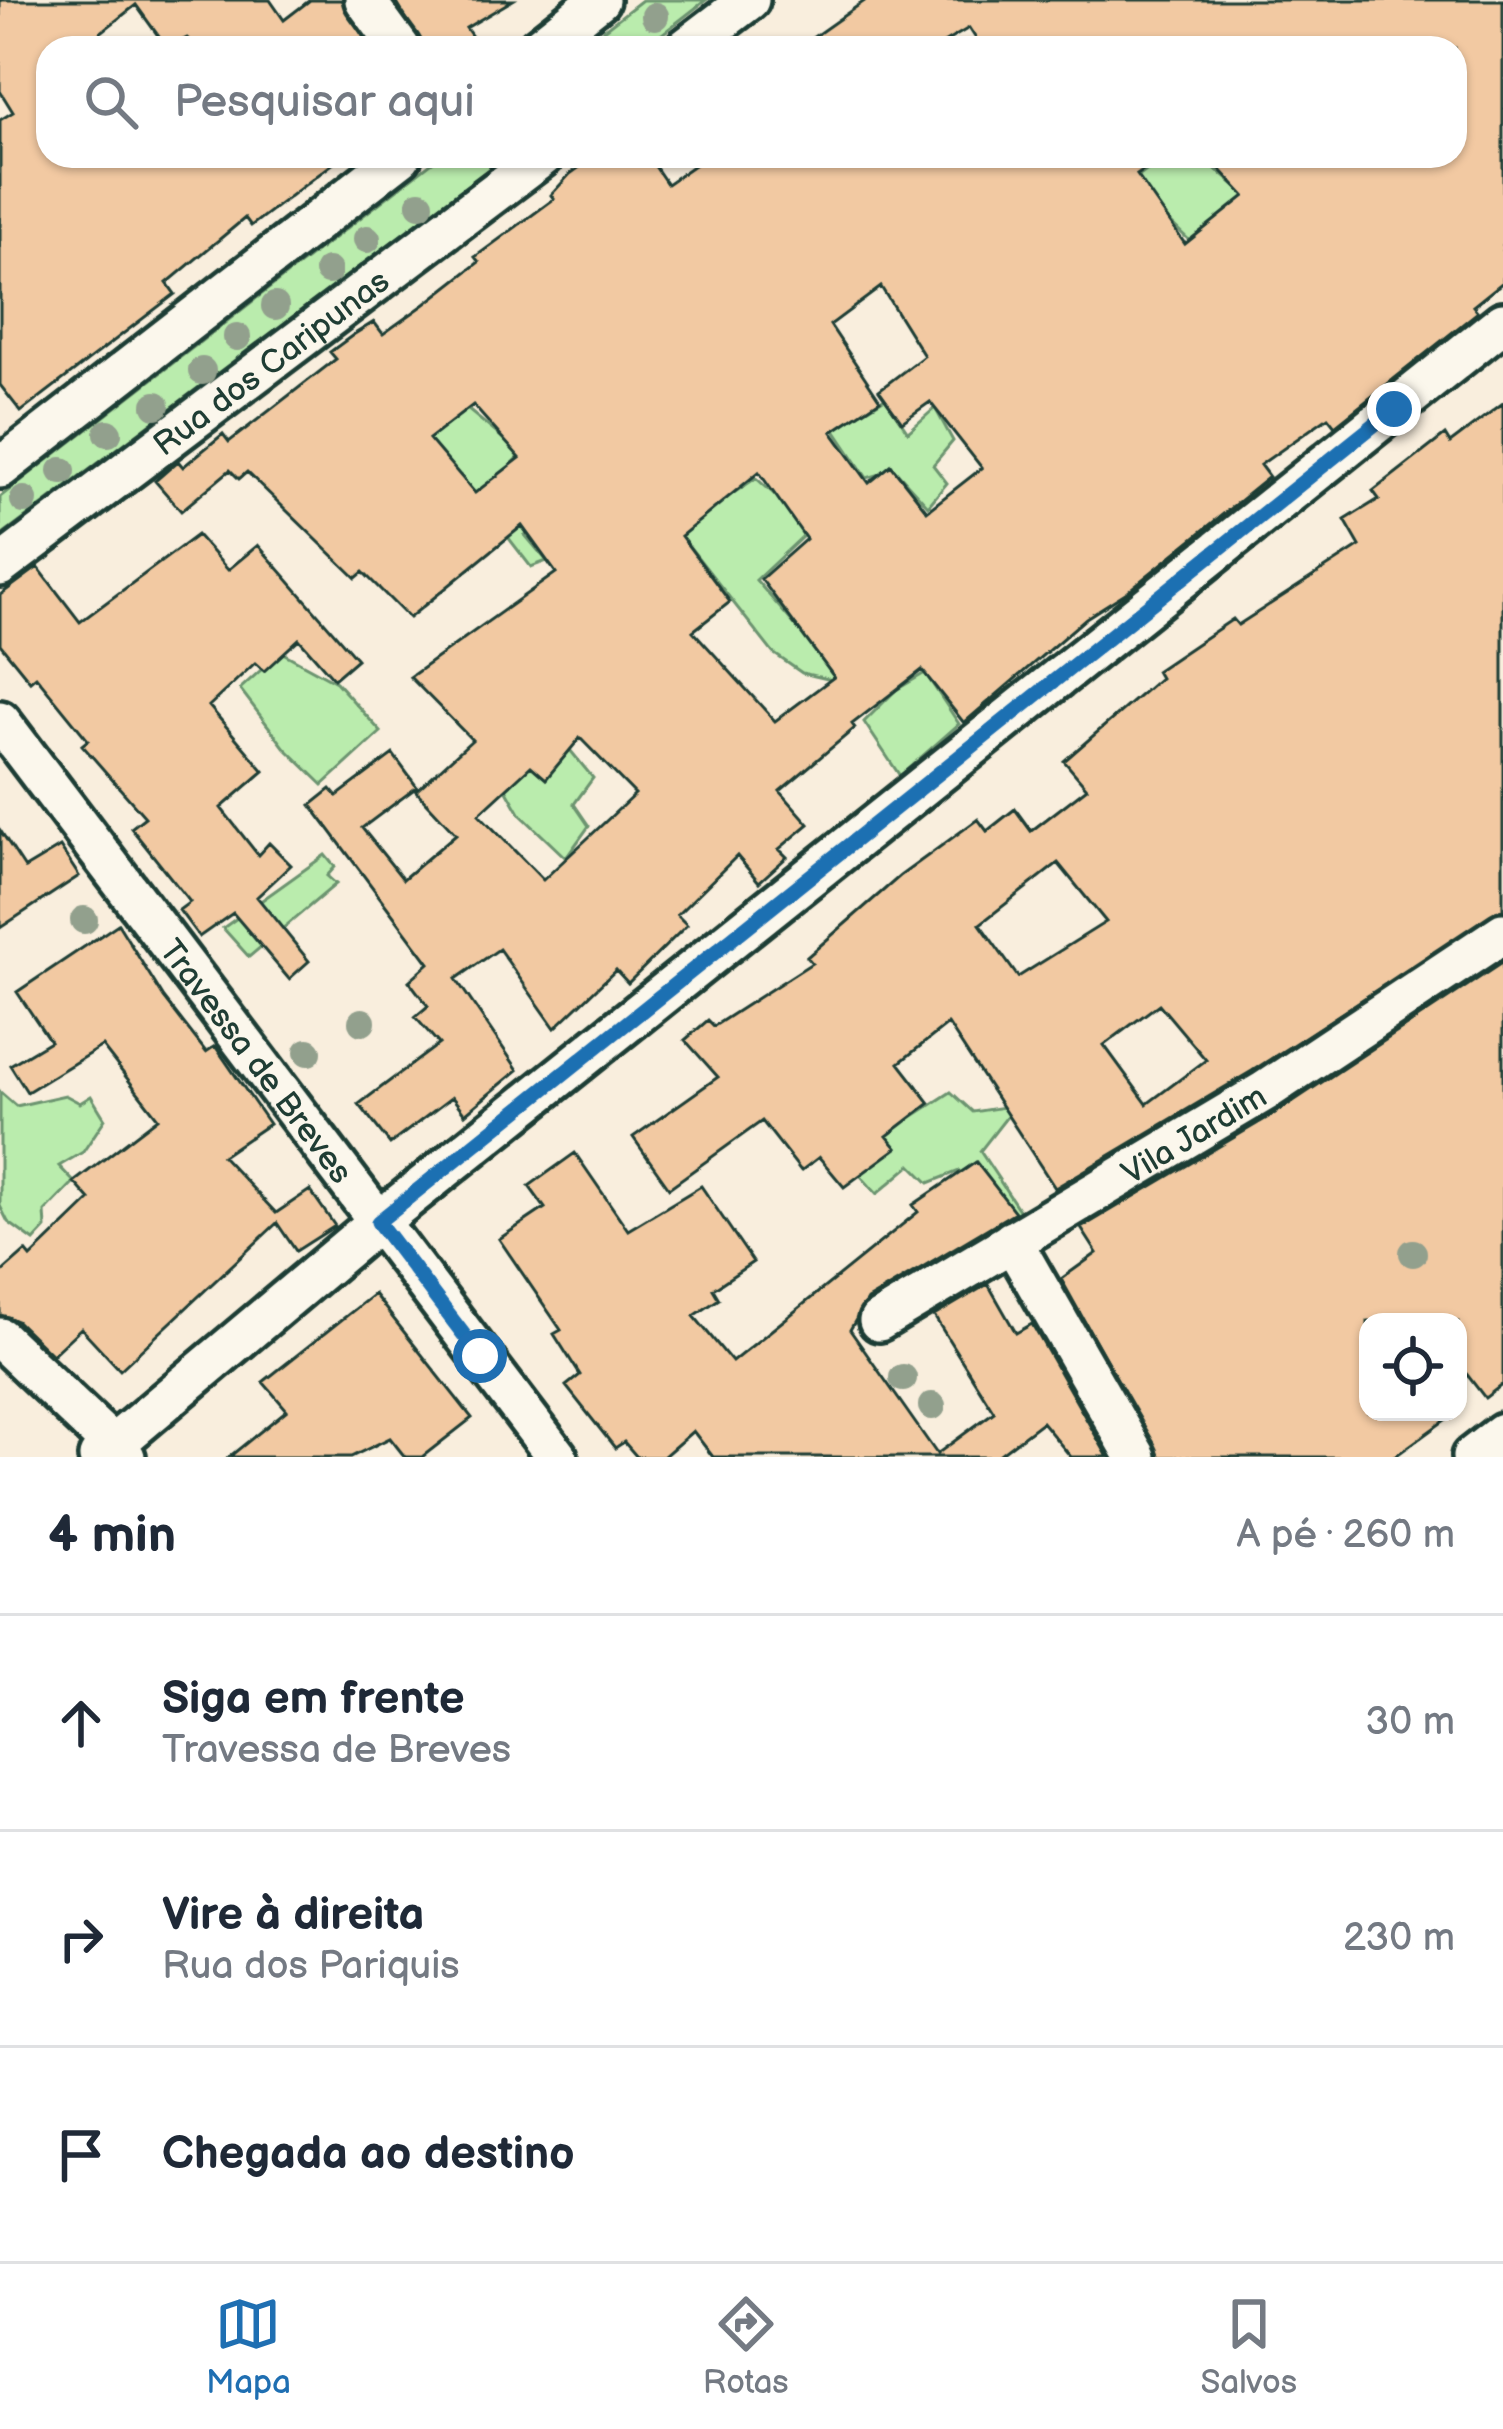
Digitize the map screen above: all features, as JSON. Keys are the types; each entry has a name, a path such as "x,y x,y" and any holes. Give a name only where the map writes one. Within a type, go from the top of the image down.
{"street":[{"path":"365,0 391,36"},
{"path":"553,36 599,0"},
{"path":"702,36 749,0"},
{"path":"0,468 385,168"},
{"name":"Rua dos Caripunas","path":"0,566 527,168"},
{"path":"0,1338 113,1453 378,1222 1503,322"},
{"name":"Travessa de Breves","path":"0,721 556,1457"},
{"name":"Vila Jardim","path":"879,1321 1265,1091 1503,934"},
{"path":"1012,1241 1136,1457"},
{"path":"1472,1457 1503,1433"}],"green space":[{"path":"642,0 706,0 660,36 596,36"},
{"path":"425,168 490,168 0,537 0,497"},
{"path":"1150,168 1214,168 1237,187 1254,172 1266,185 1190,241 1167,219 1113,196"},
{"path":"716,253 862,412 885,398 908,432 935,408 953,441 933,465 947,483 928,506 895,470 867,478"},
{"path":"467,409 522,454 509,467 577,553 549,519 525,535 547,561 531,567 461,476 408,455"},
{"path":"756,478 775,495 789,488 804,535 756,580 845,683 802,673 773,653 677,531"},
{"path":"281,652 336,682 381,732 323,785 285,748 240,689"},
{"path":"925,673 959,724 900,776 864,722 896,690"},
{"path":"570,750 593,778 574,804 589,826 566,858 521,815 505,787 529,764 546,778"},
{"path":"325,855 335,867 327,876 336,884 249,957 223,928"},
{"path":"0,1092 16,1106 65,1095 80,1103 91,1096 105,1119 83,1152 59,1166 74,1182 45,1212 46,1228 34,1241 8,1222 0,1206"},
{"path":"951,1092 973,1112 1016,1105 980,1151 1023,1216 996,1230 959,1171 929,1183 911,1165 877,1194 824,1135 909,1119"}],"building":[{"path":"0,0 270,0 284,20 310,0 341,0 363,36 158,36 136,5 96,36 36,36 36,168 327,168 251,226 245,218 167,283 175,294 21,412 0,385 0,120 13,112 0,91"},
{"path":"395,0 513,0 466,28 472,36 417,36"},
{"path":"866,0 1503,0 1503,282 1473,306 1478,312 1335,426 1328,417 1260,465 1269,477 1127,592 1086,618 964,723 922,670 852,724 855,728 780,791 809,824 779,849 787,857 759,882 737,856 677,915 687,925 628,983 616,970 555,1028 499,949 456,979 518,1070 465,1114 452,1097 390,1144 359,1104 439,1044 415,1017 428,1006 409,981 429,963 311,805 331,789 337,796 393,754 417,787 362,828 403,879 456,834 416,791 472,740 410,677 556,573 522,526 409,618 363,572 356,578 247,472 239,479 230,470 181,511 155,481 178,461 183,467 223,434 229,442 336,359 330,352 353,335 374,322 383,334 425,304 479,262 475,257 554,199 551,195 578,168 656,168 667,184 690,168 1147,168 1137,175 1185,244 1245,196 1219,168 1467,168 1467,36 974,36 969,28 955,36 815,36","holes":["881,287 924,356 879,390 902,422 930,402 982,468 927,511 891,465 869,483 832,432 880,400 830,325","473,405 520,458 475,493 429,439","759,472 806,539 761,579 834,677 775,721 693,631 730,602 681,536","580,738 635,794 543,880 479,814 531,766 546,779"]},
{"path":"1503,403 1503,909 1252,1071 1055,1188 948,1024 899,1063 930,1103 887,1136 897,1148 844,1187 819,1157 801,1171 762,1121 669,1188 633,1137 718,1077 685,1040 708,1020 714,1026 812,963 807,957 900,876 978,819 987,831 1015,809 1031,831 1087,788 1064,761 1160,678 1156,671 1233,619 1238,625 1360,546 1345,520 1379,499 1373,491 1445,435 1450,443","holes":["1058,863 1106,922 1018,977 980,924","1159,1004 1206,1060 1147,1104 1104,1045"]},
{"path":"197,535 228,570 258,545 357,659 334,679 299,639 264,671 255,663 209,706 264,771 221,808 258,855 269,843 291,865 257,897 309,961 289,979 233,913 199,937 179,910 190,902 131,828 145,817 82,745 88,740 36,676 30,681 0,644 0,595 38,567 80,622"},
{"path":"0,830 25,868 60,847 79,876 0,928"},
{"path":"118,924 164,998 206,1052 215,1046 269,1124 222,1156 276,1213 310,1190 335,1226 296,1251 277,1223 120,1370 81,1328 52,1355 17,1321 0,1315 0,1274 26,1251 31,1257 90,1200 74,1182 158,1118 102,1046 27,1092 10,1065 50,1041 17,992"},
{"path":"1503,962 1503,1384 1485,1398 1467,1375 1467,1313 1359,1313 1359,1421 1444,1421 1394,1457 1160,1457 1061,1279 1097,1253 1081,1228 1277,1112"},
{"path":"575,1153 628,1230 701,1186 753,1262 713,1289 719,1299 694,1316 732,1362 918,1212 913,1205 976,1162 1015,1212 867,1300 850,1330 937,1454 994,1412 934,1316 988,1284 1016,1333 1032,1324 1108,1457 1071,1457 1042,1422 996,1457 713,1457 693,1431 663,1457 637,1457 624,1442 615,1448 566,1386 580,1375 554,1334 561,1330 499,1239 545,1208 529,1186"},
{"path":"374,1294 472,1418 422,1457 405,1457 390,1438 351,1457 229,1457 287,1410 263,1382"}],"route":[{"path":"480,1356 378,1222 1394,409"}]}
